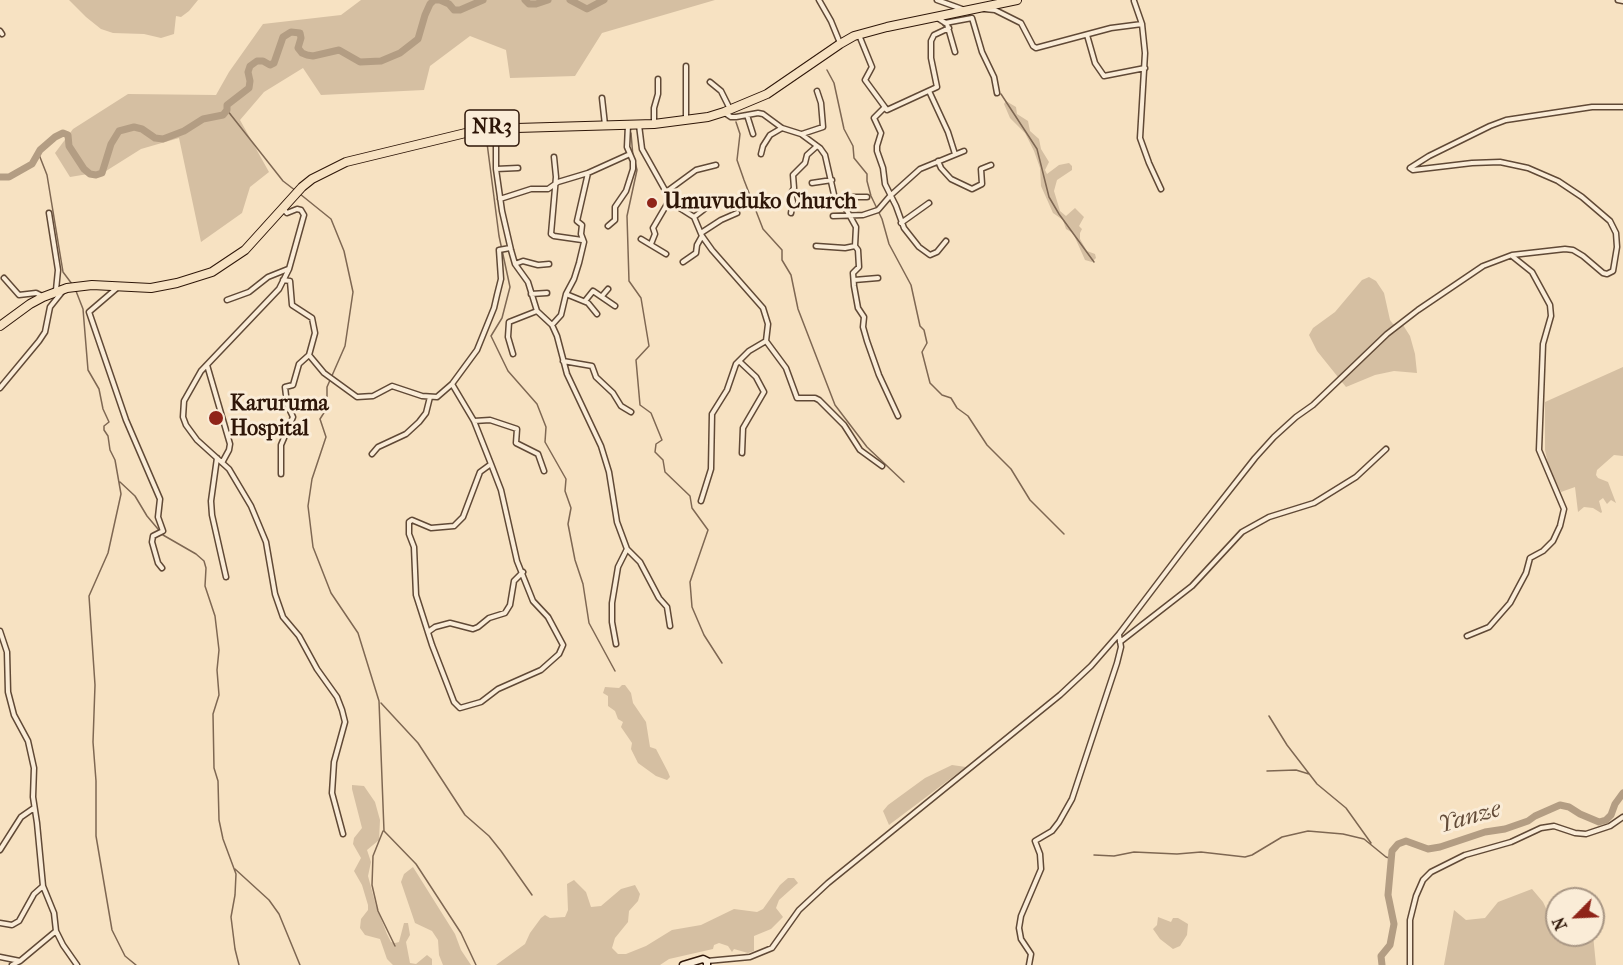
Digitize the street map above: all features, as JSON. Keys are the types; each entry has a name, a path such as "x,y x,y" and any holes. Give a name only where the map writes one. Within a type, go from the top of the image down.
{"highway":[{"name":"NR3","path":"0,326 18,311 42,297 67,288 82,285 152,288 177,284 212,272 245,250 302,187 312,179 346,162 452,135 496,128 654,124 686,121 727,111 777,88 840,44 859,34 970,7 1017,0"}],"main road":[{"path":"683,965 698,960 707,963"}],"street":[{"path":"819,0 840,44"},
{"path":"937,0 995,10 1017,20 1024,27 1034,48 1111,28 1142,24"},
{"path":"1618,0 1623,1"},
{"path":"1134,1 1145,42 1140,138 1161,189"},
{"path":"936,16 949,28 955,52"},
{"path":"945,22 972,18 982,52 994,77 997,93"},
{"path":"859,34 872,67 865,80 884,108 890,109 937,87 931,58 932,37 949,28"},
{"path":"1087,35 1095,63 1104,76 1144,68"},
{"path":"686,66 686,121"},
{"path":"654,124 658,79"},
{"path":"710,82 721,91 731,117 763,114 782,128 801,134 825,155 836,199 846,208 856,227 855,246 858,250 859,267 853,273 856,303 864,317 863,327 870,352 898,416"},
{"path":"801,134 823,127 821,103 817,91"},
{"path":"928,91 956,154"},
{"path":"602,98 605,125"},
{"path":"707,963 750,957 772,948 799,910 828,883 1060,695 1119,634 1255,458 1296,417 1313,405 1387,334 1418,310 1484,266 1512,255 1573,250 1607,274 1614,268 1616,233 1606,218 1572,189 1528,168 1500,162 1472,162 1413,170 1410,168 1439,151 1506,120 1592,107 1623,107"},
{"path":"884,108 874,118 881,133 877,151 883,168 885,184 896,206 901,223 915,243 930,255 937,252 946,241"},
{"path":"747,115 753,134"},
{"path":"608,226 615,220 615,207 627,189 633,165 627,147 628,124"},
{"path":"639,124 642,149 670,199 680,209 694,217 701,234 712,250 763,308 768,324 766,341 786,368 797,398 819,400 844,425 860,450 882,466"},
{"path":"496,128 496,169 500,199 515,264 526,279 537,311 552,325 557,336 571,384 605,459 617,522 627,549 640,562 659,598 667,607 670,626"},
{"path":"761,154 770,135 782,128"},
{"path":"791,213 793,176 805,163 807,155 817,146"},
{"path":"833,216 863,215 879,210 890,196 920,169 964,151"},
{"path":"500,199 531,189 548,189 630,154"},
{"path":"554,157 556,177 552,234 583,240"},
{"path":"938,161 951,179 972,189 982,184 981,169 991,165"},
{"path":"666,192 696,170 716,165"},
{"path":"496,169 518,168"},
{"path":"552,325 561,315 566,294 574,279 582,253 582,224 578,221 588,173"},
{"path":"813,183 832,180"},
{"path":"846,208 851,197 867,197"},
{"path":"651,244 655,234 653,228 670,199"},
{"path":"694,217 715,201"},
{"path":"901,223 929,203"},
{"path":"283,209 287,213 297,209 304,214 289,269 279,289 207,365 188,392 184,401 183,417 192,433 223,461 251,506 264,536 275,594 283,617 299,636 323,680 337,697 344,713 345,722 334,762 332,785 333,798 343,834"},
{"path":"49,213 58,270 56,291"},
{"path":"683,262 696,253 701,234 722,219 737,213"},
{"path":"641,240 666,254"},
{"path":"816,246 844,248 855,246"},
{"path":"309,356 324,373 357,397 373,396 392,386 430,398 441,395 477,350 494,308 501,279 499,250 510,248"},
{"path":"1467,636 1489,627 1510,603 1526,573 1528,561 1533,555 1544,551 1552,542 1560,526 1564,509 1539,450 1543,344 1551,316 1550,305 1532,272 1512,255"},
{"path":"515,264 523,261 538,265 549,264"},
{"path":"227,300 289,269"},
{"path":"4,278 19,295 36,293 42,297"},
{"path":"854,280 878,278"},
{"path":"281,474 281,445 293,417 287,404 285,387 293,385 299,364 309,356 314,341 315,325 312,318 292,305 290,281 283,280"},
{"path":"118,287 89,312 126,420 160,499 158,517 163,531 153,536 152,542 158,563 162,568"},
{"path":"0,388 39,341 45,332 50,307 67,288"},
{"path":"602,296 608,289"},
{"path":"585,302 592,291 615,306"},
{"path":"531,294 547,292"},
{"path":"566,294 585,302 597,314"},
{"path":"513,354 508,337 509,322 537,311"},
{"path":"701,501 711,469 711,417 727,390 734,368 739,361 749,351 766,341"},
{"path":"563,361 592,366 596,377 613,393 621,406 631,412"},
{"path":"739,361 756,377 764,392 744,428 741,440 742,453"},
{"path":"207,365 230,444 223,461"},
{"path":"452,384 474,421 491,464 501,490 517,561 533,601 548,617 563,645 559,654 541,670 498,689 482,702 458,707 416,595 414,547 409,534 409,522 412,520 430,528 454,526 463,518 480,472 491,464"},
{"path":"372,454 378,447 406,434 419,422 426,413 430,398"},
{"path":"474,421 490,420 517,429 516,443 538,453 544,471"},
{"path":"1120,642 1192,586 1242,531 1269,517 1298,509 1323,498 1356,477 1386,449"},
{"path":"217,457 212,515 226,577"},
{"path":"616,644 612,622 612,603 618,567 627,549"},
{"path":"428,632 435,627 450,623 473,629 489,618 505,613 510,605 514,582 523,572"},
{"path":"0,631 6,647 8,692 14,715 30,747 34,768 34,808 43,886 54,913 56,931 77,965"},
{"path":"1029,965 1031,954 1021,939 1019,928 1021,916 1041,869 1041,858 1035,841 1052,831 1072,799 1117,663 1119,634"},
{"path":"0,850 21,817 34,808"},
{"path":"1410,965 1410,920 1423,880 1431,872 1465,855 1518,840 1541,828 1554,826 1586,834 1610,826 1623,817"},
{"path":"0,923 12,925 19,921 34,894 43,886"},
{"path":"12,965 56,931"},
{"path":"0,957 20,961"}],"shaded area":[{"path":"69,0 198,0 181,17 176,16 174,34 161,38 144,34 113,33 101,29"},
{"path":"361,0 715,0 602,33 575,76 510,78 506,50 470,36 430,66 424,90 321,95 303,68 264,92 240,120 269,172 250,187 242,213 201,242 179,138 141,149 106,171 70,177 55,153 73,129 128,94 216,95 229,72 263,24 341,15"},
{"path":"1006,101 1016,107 1017,114 1028,121 1030,131 1039,139 1041,149 1049,162 1045,170 1047,174 1059,165 1069,163 1072,166 1072,170 1057,180 1054,191 1060,211 1066,216 1075,208 1084,217 1079,226 1082,229 1080,239 1087,251 1095,254 1096,258 1092,262 1085,260 1073,233 1066,229 1063,220 1053,213 1041,186 1040,168 1034,151 1025,133 1010,118 1004,104"},
{"path":"1369,277 1376,281 1384,293 1390,320 1393,324 1403,325 1410,336 1417,373 1394,371 1375,375 1346,387 1317,351 1309,335 1313,328 1335,312 1362,280"},
{"path":"1623,367 1623,456 1614,455 1597,470 1596,475 1608,482 1616,503 1611,500 1607,504 1603,498 1599,501 1601,513 1593,508 1584,507 1578,512 1575,487 1561,492 1549,468 1545,450 1545,402"},
{"path":"625,685 631,693 633,703 646,722 650,747 656,749 668,772 670,777 667,780 656,776 638,763 631,749 632,743 621,727 623,722 608,706 608,696 603,693 605,687 619,688"},
{"path":"952,765 966,767 889,825 883,811 888,805 925,778"},
{"path":"352,785 364,786 375,802 380,820 379,840 367,850 371,862 368,876 387,934 391,942 399,942 404,923 408,923 410,935 406,942 410,963 416,964 427,955 432,959 432,965 393,965 387,959 380,939 365,935 360,928 361,919 368,910 368,905 362,885 354,871 361,858 353,844 354,838 362,828"},
{"path":"413,867 455,934 461,950 471,965 443,965 439,955 438,940 432,931 415,923 401,882 404,874"},
{"path":"788,878 794,878 798,883 779,900 776,908 783,917 771,929 754,936 754,951 748,953 734,949 732,952 728,946 719,943 714,945 713,949 669,959 660,965 496,965 525,944 530,933 545,915 550,918 565,917 568,910 567,884 574,880 586,892 591,907 601,906 621,889 635,885 640,894 638,901 629,911 628,922 615,938 612,948 618,954 626,954 646,946 672,930 701,925 734,909 757,912 763,909 780,885"},
{"path":"1532,889 1545,906 1545,947 1594,947 1596,965 1444,965 1454,910 1466,920 1485,918 1498,902"},
{"path":"1158,917 1171,922 1173,918 1178,918 1188,924 1187,935 1180,946 1173,949 1160,939 1153,929 1157,925"}],"waterway":[{"path":"0,177 9,177 32,164 40,150 63,133 68,135 69,146 84,169 96,175 102,173 111,144 119,131 134,127 142,129 155,138 163,139 184,131 203,119 223,115 227,110 227,105 249,88 250,66 257,61 270,65 274,63 283,37 291,32 300,33 298,48 307,55 313,56 339,50 360,62 381,61 400,53 418,39 425,15 434,0 449,4 454,10 460,10 483,0"},
{"path":"525,0 529,4 548,0"},
{"path":"570,0 587,9 604,0"},
{"path":"827,70 834,83 844,129 853,146 854,158 867,174 871,196 882,219 889,244 911,285 920,326 924,330 927,343 922,352 930,383 942,395 951,398 957,408 968,416 987,445 1011,469 1030,500 1064,534"},
{"path":"1001,94 1037,149 1049,197 1094,262"},
{"path":"227,110 283,181 296,191"},
{"path":"736,122 740,134 737,160 763,229 782,250 782,260 791,275 798,309 835,405 867,447 904,482"},
{"path":"631,133 633,157"},
{"path":"487,143 499,236 510,287 502,318 491,336 508,371 537,404 546,427 545,442 566,479 565,491 571,508 568,524 575,560 583,584 589,623 615,671"},
{"path":"38,152 47,175 63,272 72,284"},
{"path":"635,162 637,170 627,216 629,281 641,298 649,346 636,360 640,405 651,413 662,440 656,444 655,452 663,460 665,472 690,496 692,508 708,530 690,582 692,607 704,635 722,663"},
{"path":"300,194 331,219 344,251 353,292 345,346 327,387 327,408 320,419 326,437 312,479 308,506 313,547 331,593 358,633 379,701 384,831 416,864 461,933 476,965"},
{"path":"76,291 83,309 88,370 99,389 103,409 109,422 104,426 104,430 115,460 121,494 108,553 89,596 95,685 93,742 96,836 112,930 125,956 136,965"},
{"path":"120,482 135,496 147,516 163,535 196,554 204,561 206,568 205,586 215,616 219,650 217,670 219,695 213,714 214,768 218,781 219,820 223,839 236,874 231,917 239,965"},
{"path":"381,703 418,743 465,815 489,836 532,895"},
{"path":"1269,716 1287,745 1317,784 1346,808 1371,843"},
{"path":"1267,771 1296,770 1309,774"},
{"name":"Yanze","path":"1382,965 1381,956 1390,945 1394,924 1388,895 1392,851 1398,844 1406,841 1428,849 1440,847 1528,821 1560,805 1599,822 1611,815 1623,793"},
{"path":"383,831 373,856 372,885 378,911 395,946"},
{"path":"1094,855 1114,856 1134,852 1177,854 1201,852 1245,857 1282,837 1308,831 1343,834 1364,839 1386,857 1392,859"},
{"path":"235,869 269,900 279,914 300,965"}],"place":[{"name":"Umuvuduko Church","path":"652,203"},
{"name":"Karuruma Hospital","path":"216,418"}]}
